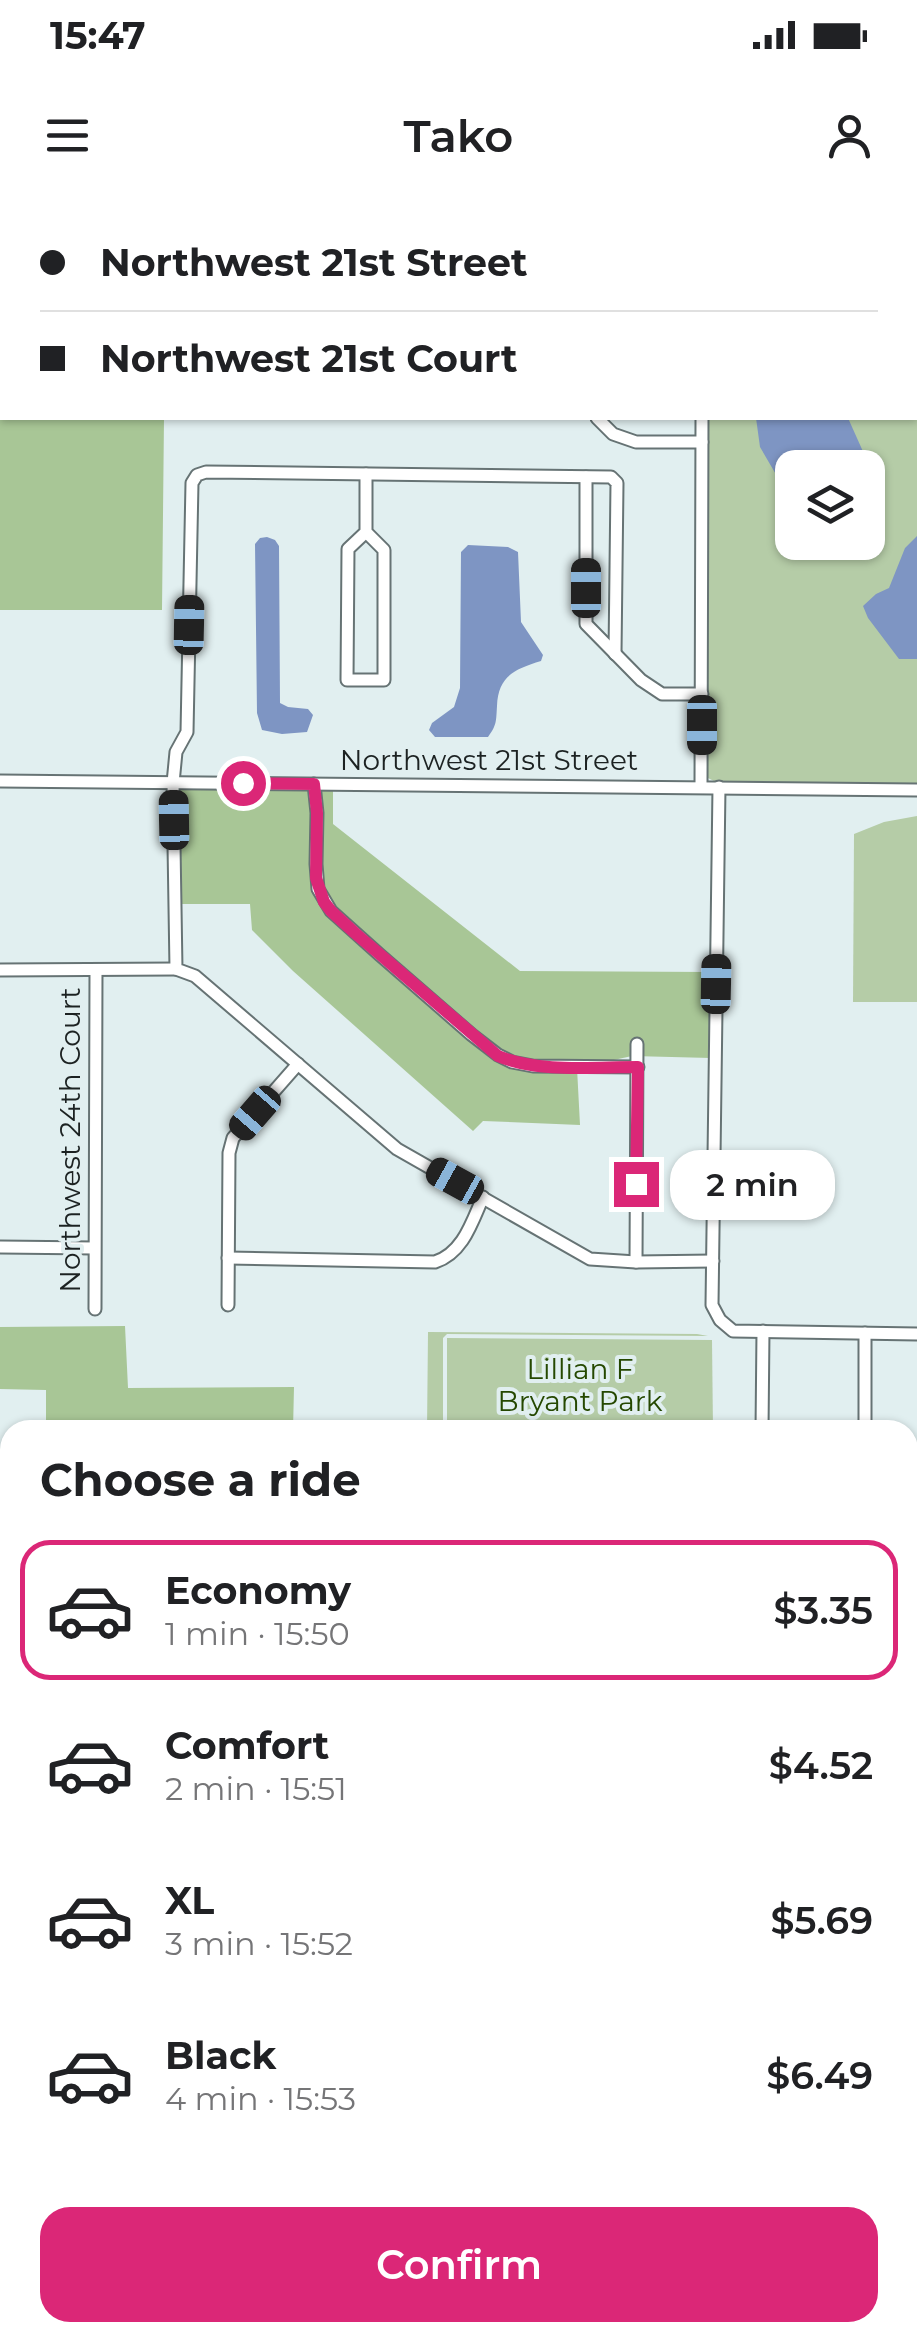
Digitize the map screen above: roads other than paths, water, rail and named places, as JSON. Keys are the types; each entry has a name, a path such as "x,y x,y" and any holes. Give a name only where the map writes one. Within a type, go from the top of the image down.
{"street":[{"path":"599,420 613,434 636,442 702,442"},
{"path":"702,420 702,787"},
{"path":"176,969 173,783 176,752 187,732 192,483 197,475 206,472 611,477 617,483 615,654"},
{"path":"366,474 366,532 384,550 384,680 347,680 348,549 366,532"},
{"path":"586,477 586,624 641,680 662,694 702,694"},
{"name":"Northwest 21st Street","path":"0,780 917,790"},
{"path":"314,784 318,889 331,911 368,944 498,1056 533,1066 638,1067"},
{"path":"718,787 712,1305 720,1320 733,1331 917,1334"},
{"path":"0,970 176,969 195,976 398,1149 590,1258 712,1261"},
{"name":"Northwest 24th Court","path":"95,1310 96,971"},
{"path":"636,1262 638,1044"},
{"path":"228,1305 229,1153 234,1138 298,1064"},
{"path":"228,1258 435,1262 449,1258 467,1234 483,1197"},
{"path":"0,1247 94,1248"},
{"path":"762,1420 763,1331"},
{"path":"865,1333 865,1420"}],"water":[{"path":"756,420 849,420 862,450 775,450 775,473 760,447"},
{"path":"917,536 917,659 899,659 863,606 889,588 905,548"},
{"path":"267,537 279,546 280,703 308,709 313,715 307,732 282,734 262,730 257,713 255,544"},
{"path":"468,545 508,547 518,552 521,622 543,655 541,661 516,671 505,681 498,696 496,723 488,737 435,737 429,730 432,723 454,707 460,688 461,552"}],"park label":[{"name":"Lillian F Bryant Park","path":"580,1385"}]}
